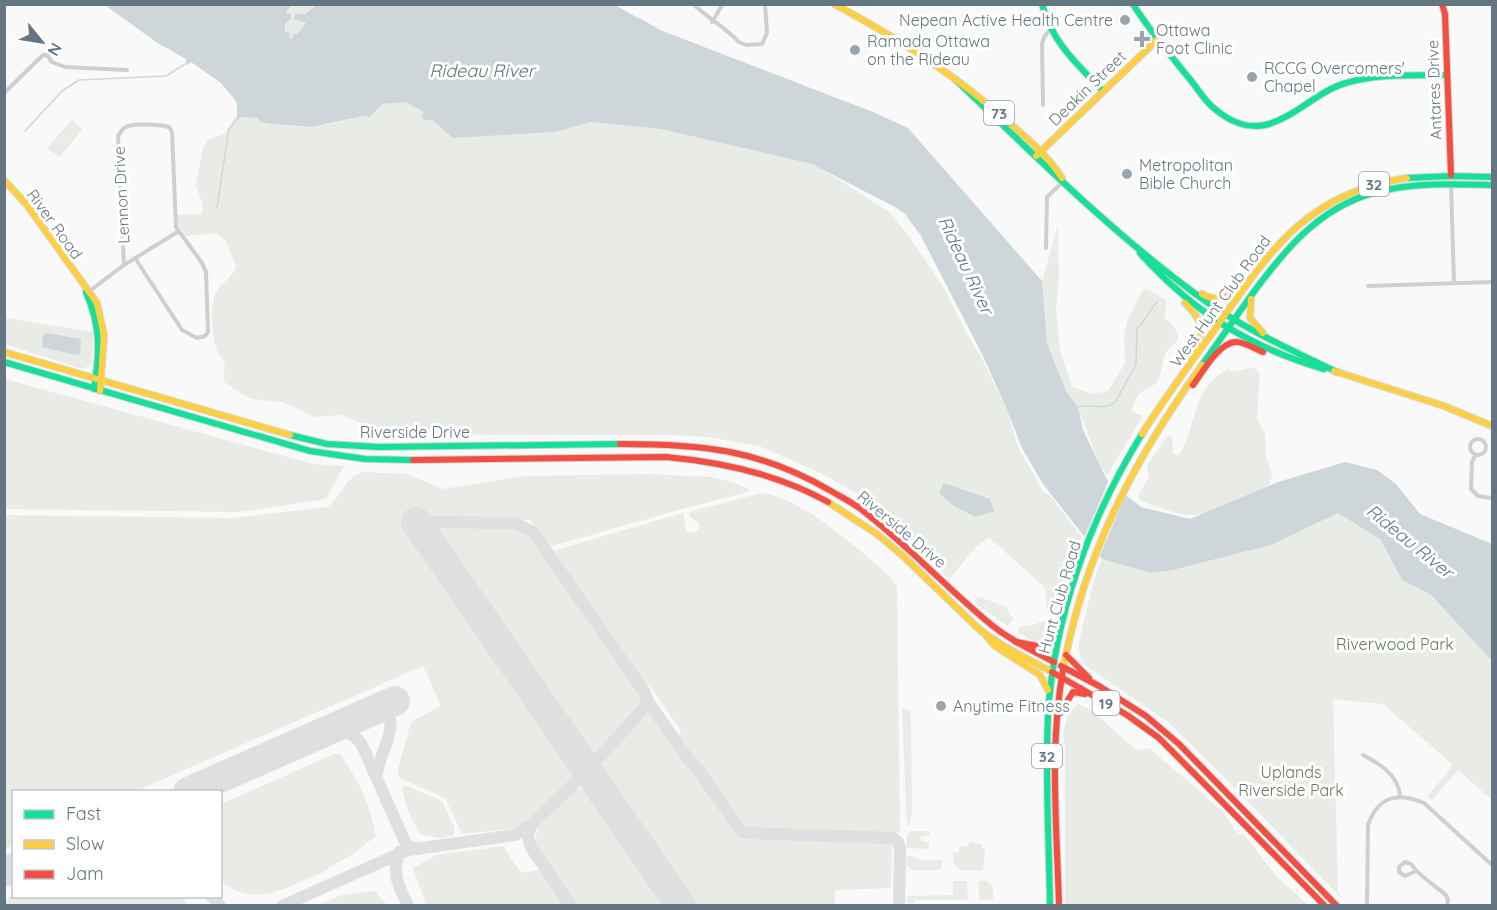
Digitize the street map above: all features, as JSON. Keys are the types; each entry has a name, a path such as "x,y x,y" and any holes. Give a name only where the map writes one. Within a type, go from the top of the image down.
{"main road":[{"name":"73","path":"834,4 883,30 955,79 1132,244 1166,282 1228,329 1287,358 1436,404 1492,426"},
{"path":"1042,4 1050,30 1068,54 1102,90"},
{"path":"1133,4 1213,108 1225,117 1245,125 1275,123 1323,92 1346,83 1371,79 1447,75"},
{"name":"Antares Drive","path":"1442,4 1445,14 1451,183"},
{"name":"Deakin Street","path":"1038,154 1102,90 1158,39"},
{"name":"West Hunt Club Road","path":"1101,513 1136,444 1242,288 1280,241 1305,219 1332,201 1361,188 1389,180 1422,175 1492,177"},
{"name":"River Road","path":"4,180 27,206 97,303 104,324 105,348 97,390"},
{"name":"West Hunt Club Road","path":"1108,520 1144,451 1164,419 1276,261 1298,236 1337,207 1360,196 1384,189 1414,184 1492,185"},
{"name":"73","path":"1132,244 1235,321 1337,372"},
{"path":"1166,282 1173,282 1177,278"},
{"path":"1185,284 1216,301 1242,288"},
{"path":"1176,290 1199,316 1203,332 1178,381"},
{"path":"1252,295 1248,313 1250,322 1273,341"},
{"path":"1164,419 1220,350 1233,342 1287,358"},
{"name":"Riverside Drive","path":"4,352 272,431 336,445 393,447 668,444 704,447 748,455 802,474 852,503 891,533 989,623 1016,642 1099,686 1146,716 1179,744 1337,906"},
{"name":"Riverside Drive","path":"4,362 303,450 344,458 409,460 666,457 704,459 752,469 797,486 850,516 897,550 982,631 1127,715 1165,744 1324,906"},
{"name":"Hunt Club Road","path":"1050,906 1047,752 1049,694 1064,615 1101,513"},
{"name":"Hunt Club Road","path":"1059,906 1058,717 1062,678 1082,592 1108,520"},
{"path":"958,610 965,602"},
{"path":"1016,642 1035,647 1049,645 1064,615"},
{"path":"982,631 998,648 1040,675 1046,681 1049,694"},
{"path":"1066,655 1074,665 1099,686"},
{"path":"1058,717 1073,692 1097,698"},
{"path":"1049,819 1057,818"}],"street":[{"path":"693,4 741,44 759,45 764,42 766,33 765,4"},
{"path":"712,22 723,4"},
{"path":"1043,105 1042,44 1050,30"},
{"path":"4,93 43,55 47,55 52,62 65,67 128,70"},
{"name":"Lennon Drive","path":"124,265 118,136 124,128 134,125 160,125 170,128 172,132 175,221 206,272 208,332 201,338 191,336 182,330 135,258"},
{"path":"1046,248 1047,197 1064,181"},
{"path":"1451,183 1454,283"},
{"path":"88,292 124,265 179,231"},
{"path":"1368,286 1492,282"},
{"path":"1474,440 1482,440 1485,444 1485,451 1476,454 1471,449 1471,444 1474,440"},
{"path":"1476,454 1472,462 1471,489 1478,496 1492,498"},
{"path":"1363,755 1375,761 1395,779 1399,785 1400,795"},
{"path":"1367,906 1368,825 1372,814 1379,806 1400,795 1412,797 1424,803 1492,865"},
{"path":"1416,872 1407,862 1399,867 1400,872 1405,876 1416,872 1421,873 1446,895 1447,906"}],"green space":[{"path":"293,5 316,5 305,14 306,23 292,39 289,39 285,32 285,24 291,18 287,10"},
{"path":"405,102 424,112 427,120 432,120 454,138 555,132 591,122 661,129 812,164 889,212 909,236 944,288 1008,412 1017,445 1042,490 1052,498 1082,537 1063,596 1055,611 1047,609 1045,588 989,537 976,547 949,579 893,522 859,495 823,474 762,447 710,437 668,435 490,435 374,429 342,415 314,417 283,402 251,399 225,383 225,365 216,348 213,336 213,303 216,292 236,266 226,241 216,233 186,236 179,225 177,215 202,214 203,205 196,185 203,148 207,140 224,134 236,116 240,119 248,117 275,124 313,127 363,116 370,117 382,104"},
{"path":"72,120 83,129 59,157 47,148"},
{"path":"1058,225 1059,279 1056,310 1060,351 1072,387 1092,394 1108,391 1125,363 1124,335 1128,319 1142,291 1147,289 1167,301 1164,317 1174,328 1178,337 1167,351 1158,380 1136,398 1132,412 1143,416 1107,475 1099,463 1078,407 1066,391 1046,344 1042,281"},
{"path":"6,318 94,332 91,365 82,369 5,344"},
{"path":"1250,368 1260,373 1257,419 1265,434 1266,458 1272,474 1269,485 1222,507 1195,515 1174,512 1141,501 1138,496 1149,477 1147,465 1167,436 1172,437 1173,454 1179,455 1196,408 1207,387 1228,369 1233,372"},
{"path":"5,379 313,464 344,466 326,499 239,512 5,509"},
{"path":"362,472 407,474 443,489 524,476 648,474 712,477 750,490 549,547 530,520 422,517 410,526 575,766 571,782 530,820 512,829 462,834 445,798 399,778 398,769 411,722 441,706 423,666 138,790 12,790 12,846 5,849 5,515 232,518 327,507 356,475"},
{"path":"761,493 794,504 812,514 891,577 897,588 900,833 751,830 742,826 679,736 681,731 650,686 645,687 552,551 683,513 686,531 694,533 699,529 699,523 690,517 689,512"},
{"path":"1338,513 1381,540 1402,580 1430,594 1492,661 1492,800 1458,770 1432,800 1427,797 1453,765 1383,704 1333,699 1338,891 1342,899 1168,722 1083,664 1078,647 1093,583 1102,559 1151,573 1173,570 1271,545"},
{"path":"437,524 513,527 532,537 636,686 642,704 595,756 590,759 587,756 432,531"},
{"path":"980,597 1006,607 1013,619 1008,626 976,604 975,599"},
{"path":"1053,619 1049,636 1045,641 1033,641 1017,632 1020,626 1029,626"},
{"path":"1079,704 1091,710 1136,750 1149,748 1211,801 1223,812 1240,835 1244,834 1276,876 1308,905 1065,905 1065,746 1063,733 1069,712"},
{"path":"902,709 909,710 911,714 912,810 907,828"},
{"path":"646,712 651,712 740,836 887,840 892,845 891,888 835,890 835,905 691,905 599,770 602,761"},
{"path":"334,754 340,754 367,802 376,836 327,870 287,888 273,892 246,894 222,882 222,804"},
{"path":"405,785 442,801 455,829 454,835 442,838 422,835 407,807 402,789"},
{"path":"576,789 591,790 672,905 577,905 535,844 538,825"},
{"path":"910,831 930,831 930,835 920,837 922,841 929,842 929,849 907,848 907,836"},
{"path":"969,842 982,844 982,848 985,849 983,870 960,870 954,864 952,852 959,853 959,846 969,846"},
{"path":"503,846 521,873 539,870 564,905 426,905 413,868 436,855"},
{"path":"909,856 919,860 941,860 943,861 942,867 938,870 912,870 906,864"},
{"path":"953,881 967,881 968,900 915,900 914,903 907,903 908,896 953,895"},
{"path":"979,881 987,881 993,887 993,900 980,900 979,903"},
{"path":"375,891 387,905 319,905 342,895"},
{"path":"12,896 12,898 183,898 187,905 5,905 5,899"}],"water":[{"name":"Rideau River","path":"105,5 293,5 287,10 287,13 291,14 291,19 285,24 285,32 290,33 289,38 292,39 293,34 297,34 306,23 294,19 295,14 305,14 316,5 616,5 660,30 873,112 908,128 1042,281 1047,344 1066,391 1078,407 1083,430 1107,480 1141,507 1190,519 1278,482 1345,462 1377,470 1396,484 1420,514 1492,544 1492,661 1430,594 1402,580 1381,540 1338,513 1271,545 1173,570 1151,573 1102,559 1043,484 1022,448 983,356 921,236 905,214 812,164 661,129 591,122 555,132 453,138 432,120 424,120 422,117 424,112 405,102 382,104 370,117 363,116 312,127 273,124 261,122 257,118 237,119 237,104 221,83 191,62 186,65 186,59 156,42"},
{"path":"46,333 81,339 80,354 42,347 43,335"},
{"path":"944,483 990,499 994,511 975,517 954,506 939,493"}],"pier":[{"path":"1110,478 1127,492 1098,560 1083,540"}],"waterway":[{"path":"25,131 62,91 79,80 166,76 185,64"},
{"path":"217,207 229,129 237,119"},
{"path":"1078,407 1103,407 1116,401 1136,364 1137,328 1158,301"}],"taxiway":[{"path":"445,561 426,532 428,525 432,522 515,523 533,532 645,693 649,703 741,831 893,838 898,842 900,849 899,906"},
{"path":"619,812 600,788 594,774 594,767 596,761 644,708 647,699"},
{"path":"332,728 346,721 357,709 366,704 377,705 387,712 390,729 377,775"},
{"path":"282,906 408,850 515,835 531,825 581,777 577,756 554,723"},
{"path":"291,749 319,736 338,731 347,732 355,737 362,745 405,842 418,849"},
{"path":"198,790 211,784"},
{"path":"531,825 528,835 530,846 571,906"},
{"path":"399,852 396,874 408,906"},
{"path":"213,898 220,906"}],"runway":[{"path":"416,522 681,906"},
{"path":"193,790 395,701"},
{"path":"4,872 12,869"}],"traffic: fast":[{"path":"1042,4 1058,41 1102,90"},
{"path":"1133,4 1207,102 1226,117 1245,125 1258,126 1276,122 1325,92 1358,80 1397,76 1447,75"},
{"path":"955,79 1133,245 1197,295 1213,307 1265,337 1337,372"},
{"path":"1407,178 1492,177"},
{"path":"1202,365 1275,264 1303,234 1335,210 1353,200 1388,189 1433,184 1492,185"},
{"path":"1140,253 1181,293 1224,325 1271,350 1324,369"},
{"path":"86,292 97,328 98,340 94,389"},
{"path":"4,362 310,451 365,459 413,460"},
{"path":"1050,906 1047,739 1052,678 1058,641 1078,569 1091,534 1106,499 1142,434"},
{"path":"290,435 327,444 378,447 620,444"}],"traffic: slow":[{"path":"834,4 903,43 968,88 1030,141 1062,178"},
{"path":"1036,156 1158,39"},
{"path":"1142,434 1252,277 1292,231 1341,197 1371,186 1407,178"},
{"path":"4,180 27,205 97,303 104,335 100,391"},
{"path":"1202,294 1212,298 1221,298 1239,290"},
{"path":"1251,299 1250,318 1263,333"},
{"path":"1185,303 1196,316 1201,327 1201,333 1192,355"},
{"path":"4,352 290,435"},
{"path":"1063,670 1072,627 1084,587 1115,510 1155,436 1202,365"},
{"path":"1334,371 1444,406 1492,426"},
{"path":"828,502 877,534 902,555 981,631 1052,672"},
{"path":"982,631 995,646 1040,675 1048,690"}],"traffic: jam":[{"path":"1442,4 1445,14 1451,175"},
{"path":"1193,385 1217,352 1230,343 1243,343 1263,352"},
{"path":"620,444 677,445 729,452 779,466 805,477 858,507 996,628 1054,662"},
{"path":"413,460 666,457 708,462 749,471 789,484 828,502"},
{"path":"1016,642 1043,647 1051,641 1057,626"},
{"path":"1066,655 1089,678"},
{"path":"1061,666 1099,686 1146,716 1179,744 1337,906"},
{"path":"1059,906 1055,758 1063,670"},
{"path":"1052,672 1127,715 1159,738 1325,906"},
{"path":"1060,713 1073,692 1085,694"}],"place":[{"name":"Nepean Active Health Centre","path":"1125,20"},
{"name":"Ottawa Foot Clinic","path":"1142,39"},
{"name":"Ramada Ottawa on the Rideau","path":"855,50"},
{"name":"RCCG Overcomers' Chapel","path":"1252,77"},
{"name":"Metropolitan Bible Church","path":"1127,174"},
{"name":"Anytime Fitness","path":"941,706"}],"park label":[{"name":"Riverwood Park","path":"1395,644"},
{"name":"Uplands Riverside Park","path":"1291,781"}]}
